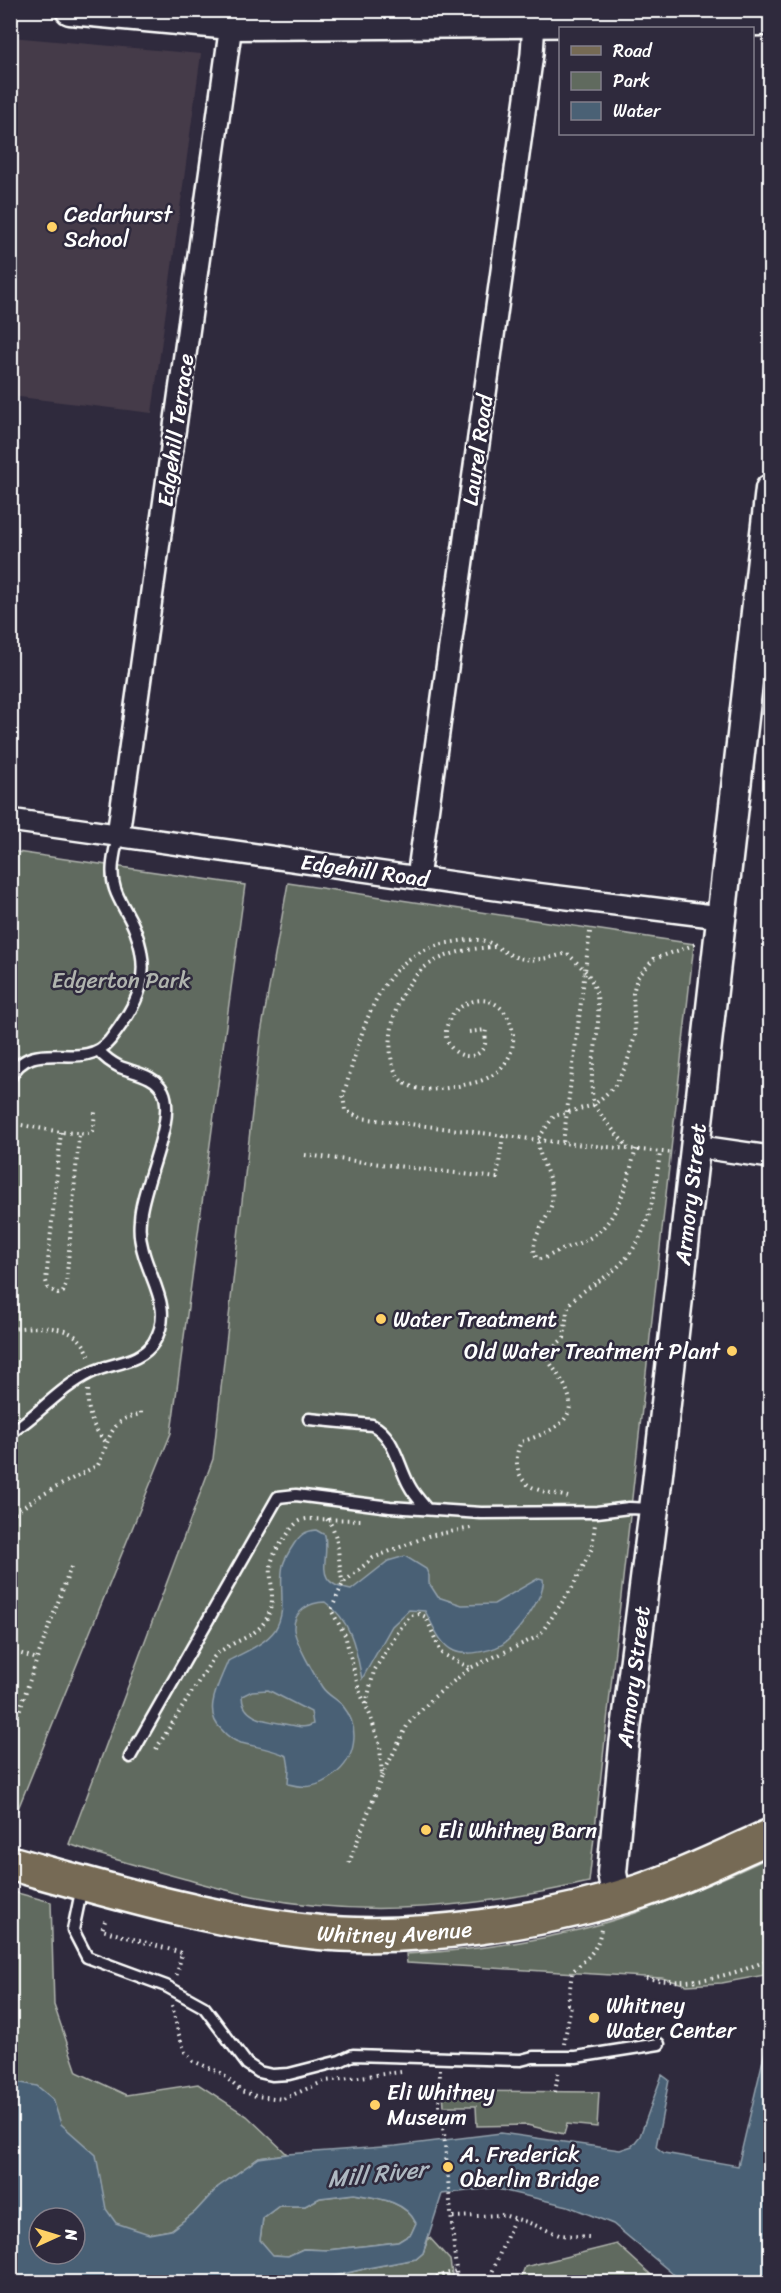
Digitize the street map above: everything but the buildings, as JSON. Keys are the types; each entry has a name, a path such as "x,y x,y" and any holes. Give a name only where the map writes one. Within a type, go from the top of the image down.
{"main road":[{"path":"70,10 231,25 342,17 534,22 701,16 771,21"},
{"name":"Armory Street","path":"617,1899 612,1873 624,1745 654,1509 684,1150 718,945 771,489"},
{"name":"Whitney Avenue","path":"10,1863 188,1911 316,1932 378,1934 447,1930 515,1921 617,1899 675,1879 771,1836"}],"street":[{"name":"Laurel Road","path":"418,878 532,54 534,22"},
{"name":"Edgehill Terrace","path":"118,835 231,25"},
{"name":"Edgehill Road","path":"10,820 551,896 720,916"},
{"path":"684,1150 771,1157"}],"lane":[{"path":"10,1078 23,1061 35,1055 71,1056 99,1051 133,1008 143,979 143,963 135,931 115,889 113,865 118,835"},
{"path":"10,1433 62,1392 92,1372 142,1354 158,1336 163,1311 141,1244 140,1219 143,1197 165,1122 165,1099 158,1083 137,1072 120,1067 99,1051"},
{"path":"309,1419 372,1425 381,1429 389,1440 410,1487 426,1508"},
{"path":"130,1757 278,1497 296,1495 390,1507 481,1513 654,1509"},
{"path":"83,1884 73,1930 87,1957 166,1986 204,2007 247,2064 259,2072 272,2075 289,2074 340,2061 353,2055 521,2060 533,2057 576,2057 658,2044"}],"path":[{"path":"563,1143 583,970 590,932"},
{"path":"628,1148 594,1105 592,1067 597,1032 597,1001 591,981 567,953 546,960 515,957 484,941 467,939 432,945 400,964 384,985 371,1008 344,1096 345,1110 361,1118 563,1143 660,1153 684,1150"},
{"path":"636,1149 623,1192 603,1228 591,1238 539,1260 535,1257 534,1245 550,1210 553,1188 540,1152 538,1139 549,1120 558,1114 594,1105 614,1087 626,1066 635,1036 633,993 637,978 654,959 694,944 718,945"},
{"path":"470,1032 486,1030 484,1044 478,1053 465,1056 451,1048 446,1035 450,1018 458,1008 471,1002 485,1000 497,1004 508,1016 513,1032 512,1052 507,1064 495,1075 478,1083 446,1088 412,1086 400,1079 392,1064 389,1046 401,996 413,979 425,967 442,958 466,950 496,947"},
{"path":"10,1123 61,1132 89,1134 93,1131 94,1112"},
{"path":"61,1132 46,1281 48,1288 58,1294 63,1292 66,1285 79,1134"},
{"path":"305,1155 497,1178 503,1135"},
{"path":"564,1338 570,1303 621,1264 640,1241 652,1203 660,1153"},
{"path":"10,1329 47,1327 59,1329 73,1334 85,1344 92,1372 88,1388 88,1409 94,1429 106,1442"},
{"path":"10,1516 98,1464 106,1442 116,1426 141,1413 141,1409"},
{"path":"327,1519 331,1523 336,1540 343,1583"},
{"path":"156,1749 214,1657 220,1650 251,1634 264,1622 270,1612 274,1595 272,1584 274,1554 294,1526 300,1520 371,1520"},
{"path":"462,1524 471,1525"},
{"path":"382,1776 380,1745 359,1690 345,1635 330,1610 343,1583 373,1558 428,1536 481,1526"},
{"path":"10,1738 71,1567"},
{"path":"350,1863 382,1776 408,1724 434,1697 470,1668 441,1653 426,1617 419,1614 411,1615 374,1671 366,1705"},
{"path":"10,1650 37,1659"},
{"path":"569,1991 572,1972 594,1952 599,1942 601,1929"},
{"path":"646,1978 658,1981 716,1977 771,1959"},
{"path":"442,2057 438,2088 439,2108 451,2195 457,2283"},
{"path":"453,2217 503,2215 515,2217 559,2235 589,2237"},
{"path":"488,2283 515,2217"},
{"path":"419,2283 456,2271"}],"shaded area":[{"path":"11,37 201,54 152,413 11,396"}],"green space":[{"name":"Edgerton Park","path":"10,851 245,885 171,1433 11,1826"},
{"path":"288,883 694,944 589,1882 466,1904 382,1909 299,1904 238,1893 136,1866 69,1844 213,1459 261,1033"},
{"path":"770,1857 770,1974 722,1983 687,1985 662,1978 407,1963 406,1954 499,1945 593,1926 667,1901"},
{"path":"10,1891 51,1902 54,2005 77,2072 126,2095 198,2084 247,2116 287,2154 259,2158 218,2187 195,2212 171,2230 149,2234 87,2256 87,2206 27,2206 27,2266 57,2266 11,2282"},
{"path":"443,2091 599,2092 597,2127 567,2124 564,2134 527,2125 477,2126 476,2106 444,2106"},
{"path":"354,2194 390,2201 405,2209 416,2223 411,2234 398,2242 328,2250 303,2249 288,2256 272,2255 260,2240 263,2218 279,2206 305,2206 320,2198"},
{"path":"429,2237 450,2260 453,2282 310,2282 416,2259 423,2253"},
{"path":"617,2244 659,2282 519,2282 525,2267"}],"water":[{"path":"316,1530 325,1535 327,1576 331,1582 351,1590 388,1561 405,1556 426,1569 429,1583 438,1597 462,1605 494,1604 539,1578 543,1579 543,1586 531,1612 512,1636 502,1644 482,1652 454,1651 440,1639 425,1611 409,1610 392,1626 362,1679 351,1636 334,1610 325,1602 308,1606 299,1613 294,1623 298,1642 322,1687 343,1706 349,1715 354,1733 354,1743 347,1761 334,1775 312,1786 301,1786 288,1784 287,1756 231,1738 216,1723 213,1706 217,1687 228,1661 260,1644 275,1630 281,1614 284,1562 298,1538 306,1532","holes":["268,1690 311,1712 313,1724 307,1726 267,1721 247,1711 242,1696 252,1691"]},
{"name":"Mill River","path":"770,2030 770,2282 680,2282 613,2224 568,2206 493,2188 442,2194 423,2253 416,2259 310,2282 11,2282 11,2081 37,2086 53,2099 61,2124 96,2155 106,2209 116,2223 149,2234 171,2230 195,2212 218,2187 259,2158 396,2146 501,2133 620,2150 632,2146 640,2136 662,2075 669,2080 656,2147 664,2153 738,2166","holes":["354,2194 390,2201 405,2209 416,2223 411,2234 398,2242 328,2250 303,2249 288,2256 273,2255 260,2240 263,2218 279,2206 305,2206 320,2198"]}],"place":[{"name":"Cedarhurst School","path":"52,227"},
{"name":"Water Treatment","path":"381,1319"},
{"name":"Old Water Treatment Plant","path":"732,1351"},
{"name":"Eli Whitney Barn","path":"426,1830"},
{"name":"Whitney Water Center","path":"594,2018"},
{"name":"Eli Whitney Museum","path":"375,2105"},
{"name":"A. Frederick Oberlin Bridge","path":"448,2167"}]}
